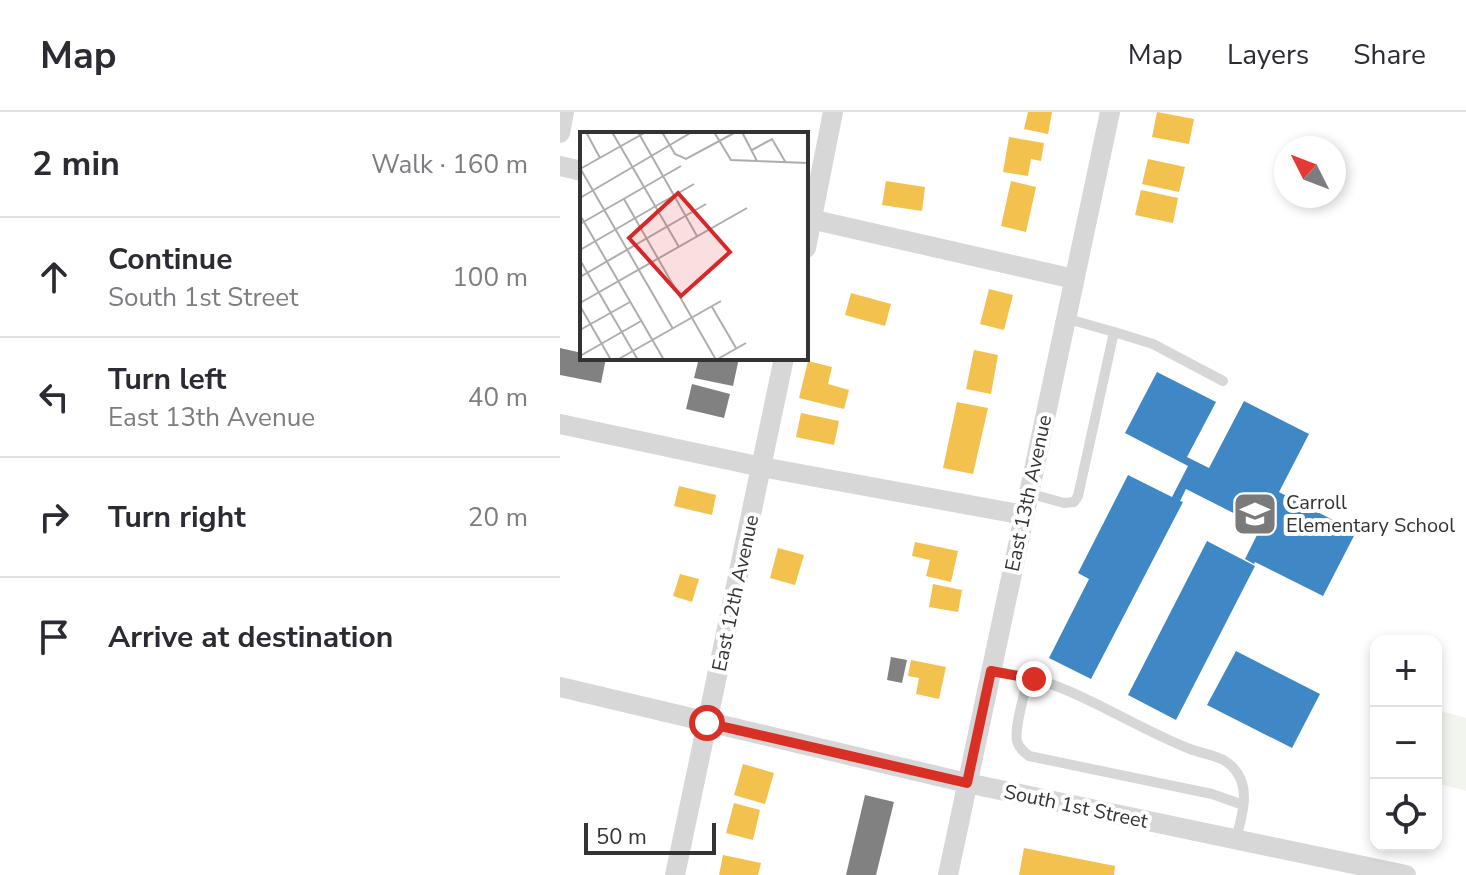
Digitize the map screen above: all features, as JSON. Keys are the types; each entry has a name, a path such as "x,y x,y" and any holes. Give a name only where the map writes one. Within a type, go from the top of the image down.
{"street":[{"path":"560,133 564,112"},
{"path":"833,112 809,219 1074,279"},
{"name":"East 13th Avenue","path":"948,875 1110,112"},
{"path":"560,166 580,171"},
{"name":"East 12th Avenue","path":"675,875 784,360"},
{"path":"560,424 762,467 1024,515"},
{"name":"South 1st Street","path":"560,687 967,783 1406,875"}],"lane":[{"path":"1065,318 1153,344 1223,381"},
{"path":"1028,493 1064,503 1074,502 1078,496 1114,332"},
{"path":"991,671 1045,682 1173,742 1226,760 1241,779 1244,798 1236,839"},
{"path":"1028,678 1017,741 1029,756 1212,794 1243,805"}],"shaded area":[{"path":"1442,712 1466,718 1466,791 1442,785"}],"building: Homes":[{"path":"1028,112 1052,112 1048,134 1024,129"},
{"path":"1157,112 1194,119 1189,144 1152,137"},
{"path":"1009,137 1044,143 1041,161 1031,159 1028,176 1003,172"},
{"path":"1148,159 1185,167 1179,192 1142,184"},
{"path":"886,181 925,187 922,211 882,205"},
{"path":"1011,181 1036,187 1026,232 1001,226"},
{"path":"1141,190 1178,198 1173,223 1135,215"},
{"path":"989,289 1013,295 1004,330 980,324"},
{"path":"851,293 891,304 885,326 845,315"},
{"path":"974,350 998,355 991,394 966,389"},
{"path":"808,361 832,367 828,384 849,390 844,409 799,398"},
{"path":"957,402 988,408 973,474 943,468"},
{"path":"801,413 839,421 834,445 796,437"},
{"path":"679,486 716,495 712,515 674,506"},
{"path":"915,542 958,551 951,582 926,576 930,560 912,556"},
{"path":"778,548 804,555 795,585 770,578"},
{"path":"680,574 699,579 692,602 673,596"},
{"path":"933,584 962,590 958,612 929,607"},
{"path":"911,660 946,667 939,699 916,694 919,678 908,676"},
{"path":"743,764 774,773 765,804 734,795"},
{"path":"734,803 760,810 753,840 726,833"},
{"path":"1024,848 1115,866 1114,875 1019,875"},
{"path":"723,855 761,863 758,875 719,875"}],"building: Schools":[{"path":"1157,372 1216,402 1187,457 1209,468 1244,401 1309,434 1279,492 1356,532 1323,596 1245,559 1261,527 1186,489 1180,501 1183,502 1091,679 1049,658 1089,579 1078,573 1128,475 1172,497 1188,466 1125,433"},
{"path":"1207,541 1255,566 1176,720 1128,695"},
{"path":"1236,651 1320,694 1292,748 1207,705"}],"building: Other":[{"path":"560,348 580,353 580,360 606,360 601,383 560,375"},
{"path":"698,360 739,360 733,386 694,378"},
{"path":"692,384 730,394 724,418 686,409"},
{"path":"891,657 907,660 902,683 887,680"},
{"path":"865,795 894,802 876,875 846,875"}],"place":[{"name":"Carroll Elementary School","path":"1255,514"}],"route":[{"path":"707,723 967,783 991,671 1034,679"}]}
